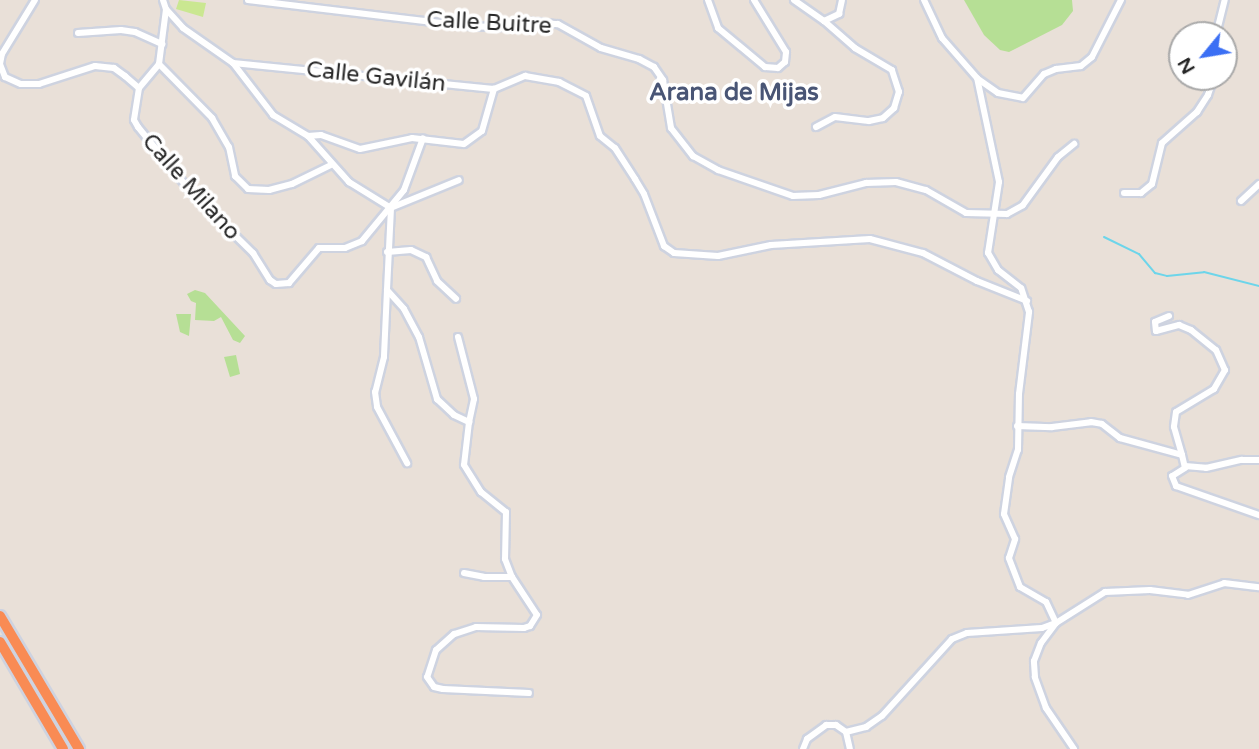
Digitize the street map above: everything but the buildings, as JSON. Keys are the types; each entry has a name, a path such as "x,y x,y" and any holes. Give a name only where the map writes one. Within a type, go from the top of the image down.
{"highway":[{"path":"0,616 79,749"},
{"path":"0,642 62,749"}],"street":[{"path":"36,0 2,54 0,64 5,77 29,85 50,81 82,68 105,66 114,68 139,88 159,64 166,9"},
{"path":"163,0 166,9 183,28 233,63 273,115 308,136 331,165 349,182 391,208"},
{"name":"Calle Buitre","path":"248,0 306,4 484,27 533,22 558,24 601,48 639,59 654,67 663,80 668,118 677,139 693,156 718,170 775,192 801,197 866,183 896,182 926,190 965,212 995,214"},
{"path":"708,0 718,28 765,67 778,68 786,58 784,47 754,0"},
{"path":"794,0 855,48 891,70 899,84 894,108 883,118 869,121 847,116 835,117 816,127"},
{"path":"824,22 839,14 842,0"},
{"path":"924,0 942,38 977,78 998,93 1023,97 1044,74 1087,62 1117,2"},
{"path":"1220,21 1225,0"},
{"path":"78,33 121,30 135,32 162,44"},
{"name":"Calle Gavilán","path":"233,63 494,89"},
{"path":"159,64 188,92 223,133 235,176 248,189 269,190 292,184 331,165"},
{"path":"308,136 321,135 360,149 424,138 464,144 471,142 482,131 494,89 517,78 531,76 559,82 586,96 600,136 615,148 635,179 644,194 664,246 674,253 718,256 771,245 870,239 923,253 977,281 1027,301"},
{"path":"977,78 998,167 995,214 988,246 990,260 1021,288 1029,312 1017,426 1018,450 1009,477 1004,514 1015,539 1009,558 1020,587 1046,602 1056,623"},
{"name":"Calle Milano","path":"139,88 134,120 138,127 192,194 253,253 270,281 276,284 289,283 319,248 345,248 362,241 391,208"},
{"path":"1124,193 1141,192 1152,184 1163,143 1197,112 1209,91"},
{"path":"407,463 376,400 386,343 387,252 391,208 404,190 424,138"},
{"path":"995,214 1018,209 1058,157 1074,144"},
{"path":"391,208 459,180"},
{"path":"1241,201 1259,184"},
{"path":"387,252 411,250 426,257 437,281 456,299"},
{"path":"387,290 404,309 419,337 437,399 454,415 469,422"},
{"path":"1169,316 1155,322 1156,331 1179,325 1191,330 1216,350 1225,370 1214,388 1176,412 1174,427 1185,466"},
{"path":"458,337 474,399 464,465 481,492 506,512 503,543 512,577 535,608 535,621 524,628 476,626 454,634 436,650 427,677 434,687 443,690 529,693"},
{"path":"1017,426 1052,427 1091,422 1102,424 1119,438 1182,455"},
{"path":"1259,460 1242,460 1206,468 1185,466 1172,476 1176,486 1259,514"},
{"path":"464,573 484,577 512,577"},
{"path":"846,732 866,727 882,716 952,639 967,633 1042,628 1056,623 1105,592 1150,590 1188,595 1224,583 1259,587"},
{"path":"1056,623 1041,643 1034,661 1035,677 1046,708 1074,749"},
{"path":"803,749 807,739 827,725 836,725 846,732 850,749"}],"green space":[{"path":"179,0 206,3 203,17 176,9"},
{"path":"964,0 1072,0 1073,11 1062,25 1009,52 1000,50 984,35"},
{"path":"195,290 205,293 245,336 240,343 233,340 221,317 214,321 195,320 196,303 191,301 187,294"},
{"path":"176,314 191,314 189,336 180,332"},
{"path":"236,355 240,374 230,377 224,357"}],"waterway":[{"path":"1104,237 1139,254 1155,273 1167,276 1204,272 1259,286"}],"district":[{"name":"Arana de Mijas","path":"734,93"}]}
